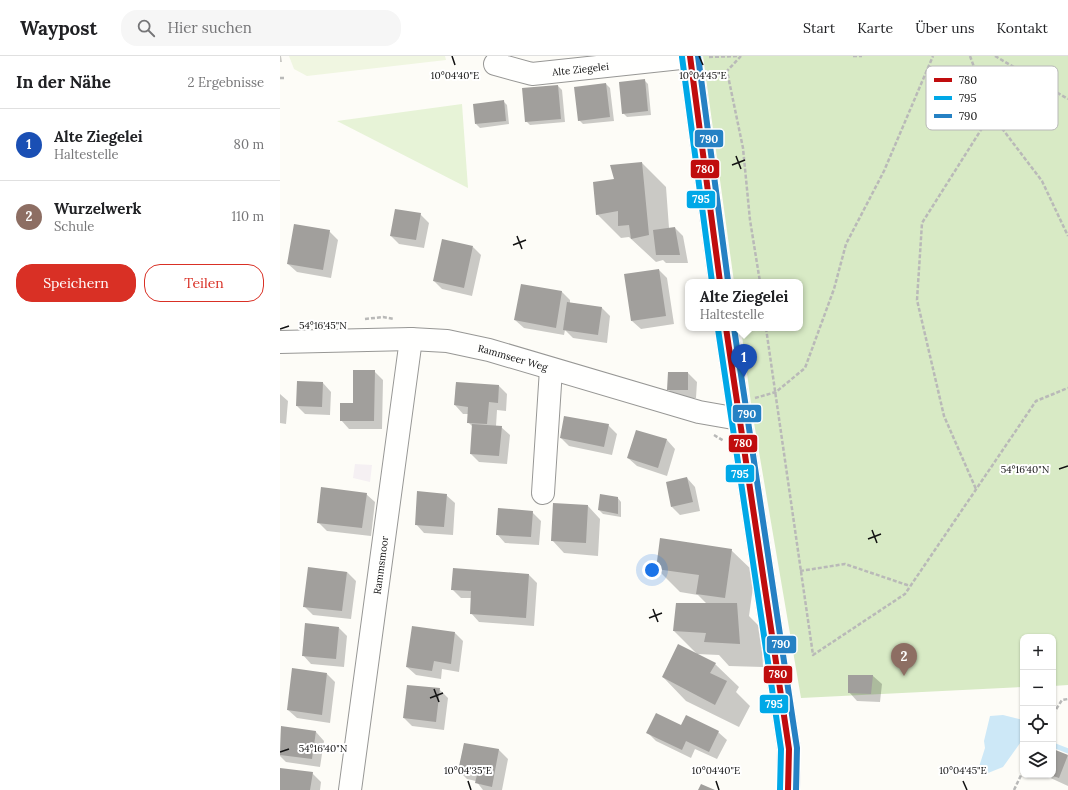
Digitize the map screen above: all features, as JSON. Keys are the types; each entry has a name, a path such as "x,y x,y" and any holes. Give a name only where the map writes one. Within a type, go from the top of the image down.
{"main road":[{"path":"690,57 720,279"},
{"path":"726,331 787,736 788,790"}],"street":[{"name":"Alte Ziegelei","path":"495,64 532,74 690,57"},
{"name":"Rammseer Weg","path":"280,342 410,339 447,342 489,350 699,412 739,419"},
{"name":"Rammsmoor","path":"350,790 410,339"},
{"path":"543,493 551,369"}],"path":[{"path":"690,57 741,56"},
{"path":"741,56 727,71 743,148 760,279"},
{"path":"853,56 862,56"},
{"path":"929,66 933,56"},
{"path":"970,56 974,66"},
{"path":"995,56 1012,66"},
{"path":"753,391 754,398 776,392 805,368 834,289 846,244 884,171 926,72"},
{"path":"280,78 285,78"},
{"path":"1058,93 1068,99"},
{"path":"976,489 944,416 917,300 922,223 981,130"},
{"path":"1003,130 1042,182 1068,236"},
{"path":"766,331 813,655 905,594 1036,401 1068,388"},
{"path":"708,431 730,444"},
{"path":"800,571 845,564 910,586"},
{"path":"1056,709 1062,700 1068,699"},
{"path":"1014,790 1020,777"}],"shaded area":[{"path":"355,464 372,465 370,482 353,478"}],"green space":[{"path":"289,56 445,56 446,60 307,76 294,69"},
{"path":"703,56 1068,56 1068,685 1056,686 1056,634 1020,634 1020,687 801,698 752,411 741,331 803,331 803,279 734,279"},
{"path":"462,104 468,188 337,121"}],"water":[{"path":"1003,715 1020,719 1020,743 1003,767 988,773 979,767 985,748 984,741 990,716"}],"building":[{"path":"645,79 648,111 622,114 619,82"},
{"path":"606,83 610,117 578,121 574,87"},
{"path":"558,85 561,119 525,122 522,88"},
{"path":"504,100 506,121 475,124 473,104"},
{"path":"642,162 649,235 631,239 629,225 618,226 618,211 596,215 593,182 614,179 610,165"},
{"path":"395,209 421,213 416,240 390,236"},
{"path":"294,224 330,230 323,270 287,264"},
{"path":"675,227 680,255 656,255 653,230"},
{"path":"442,239 473,246 464,288 433,281"},
{"path":"659,269 666,316 631,321 624,274"},
{"path":"521,284 562,291 556,328 514,320"},
{"path":"567,302 602,307 598,335 563,330"},
{"path":"353,370 375,370 374,421 340,421 340,403 353,403"},
{"path":"668,372 688,372 688,390 667,390"},
{"path":"297,381 323,382 322,407 296,406"},
{"path":"456,382 499,385 498,403 489,402 487,424 467,423 468,407 454,405"},
{"path":"564,416 609,424 604,447 560,438"},
{"path":"472,424 502,426 499,456 470,454"},
{"path":"636,430 667,439 658,468 627,458"},
{"path":"687,477 693,502 671,507 666,482"},
{"path":"321,487 367,493 362,528 317,523"},
{"path":"417,491 447,494 444,527 415,525"},
{"path":"600,494 618,497 618,514 598,510"},
{"path":"553,503 588,505 586,543 551,541"},
{"path":"498,508 533,511 531,537 496,535"},
{"path":"660,538 732,549 725,598 696,594 699,575 656,569"},
{"path":"308,567 347,572 342,611 303,607"},
{"path":"453,568 529,574 526,618 470,614 471,591 451,590"},
{"path":"676,603 737,603 740,644 704,642 706,633 673,631"},
{"path":"305,623 339,627 336,659 302,656"},
{"path":"412,626 455,632 451,664 434,661 432,671 406,667"},
{"path":"678,644 716,663 710,673 727,681 715,705 662,677"},
{"path":"292,668 327,673 322,715 287,710"},
{"path":"848,675 873,675 871,694 848,693"},
{"path":"407,685 440,688 436,722 403,718"},
{"path":"656,713 681,725 686,715 719,731 709,752 686,741 682,750 646,733"},
{"path":"281,726 316,731 312,759 280,755"},
{"path":"464,743 499,749 492,787 475,783 477,775 458,771"},
{"path":"1056,750 1068,755 1059,778 1056,777"},
{"path":"280,768 313,772 310,790 280,790"},
{"path":"701,784 715,790 698,790"}],"waterway":[{"path":"1056,746 1068,751"}],"transit line":[{"name":"780","path":"690,56 720,279"},
{"name":"790","path":"698,56 728,279"},
{"name":"795","path":"682,57 712,279"},
{"name":"795","path":"718,331 781,749 780,790"},
{"name":"780","path":"726,331 789,749 788,790"},
{"name":"790","path":"734,331 797,748 796,790"}],"place":[{"name":"Alte Ziegelei","path":"744,377"},
{"name":"Wurzelwerk","path":"904,676"}]}
